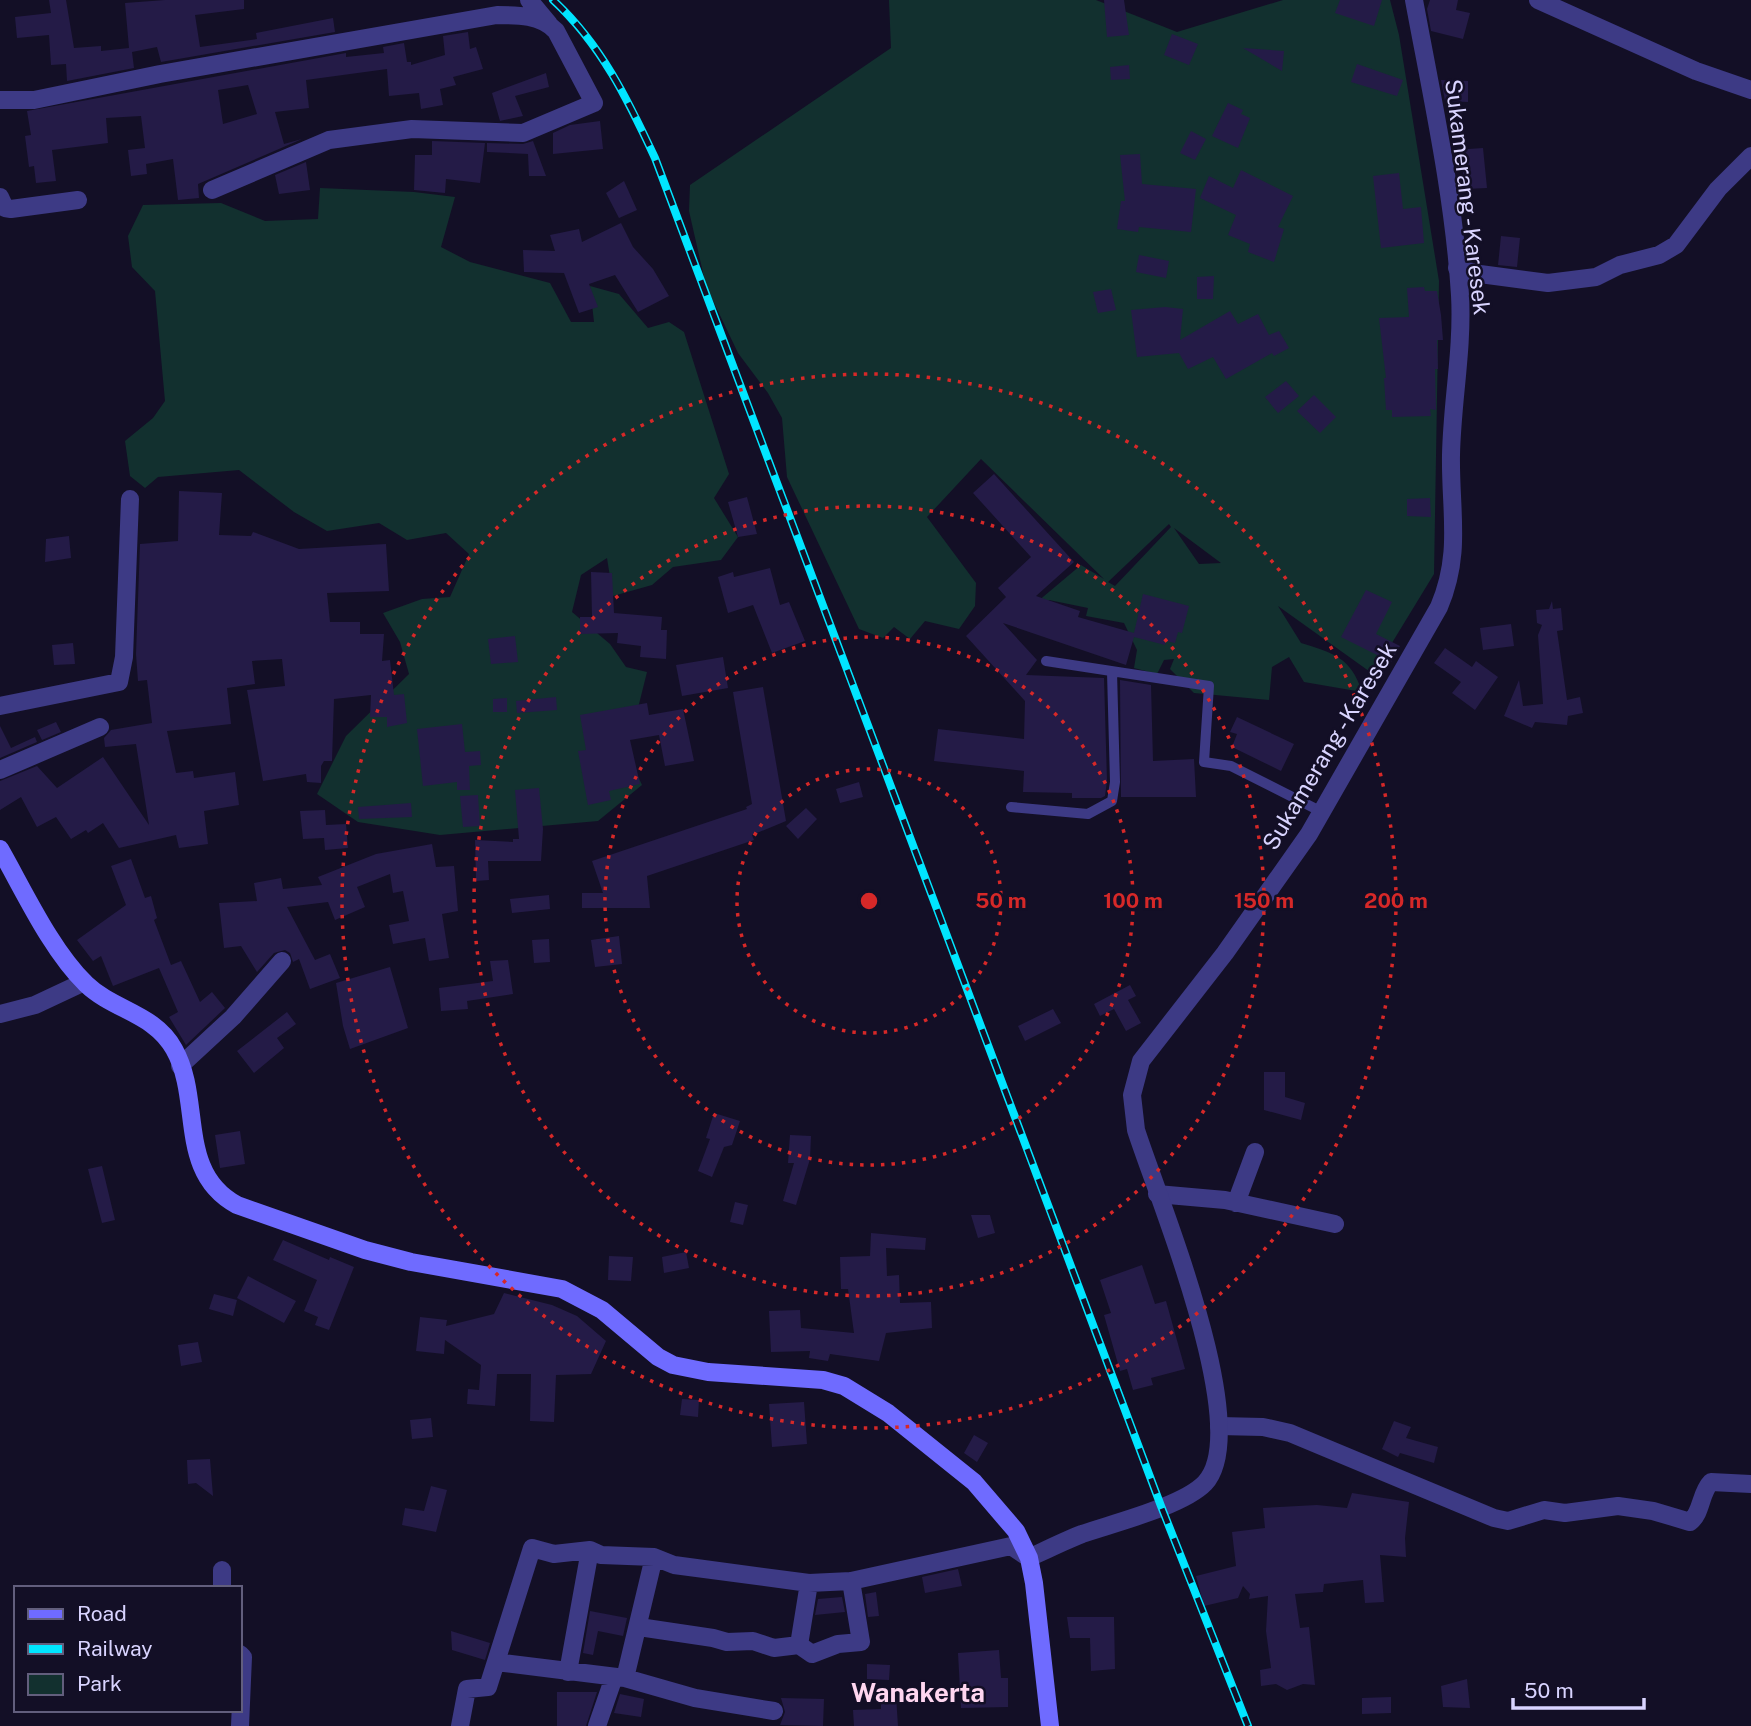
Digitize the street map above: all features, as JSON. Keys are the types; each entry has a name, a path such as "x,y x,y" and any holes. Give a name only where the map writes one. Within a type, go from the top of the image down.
{"main road":[{"path":"0,849 63,955 84,982 103,998 153,1022 175,1051 203,1172 219,1195 237,1205 365,1250 411,1262 562,1289 602,1310 658,1357 673,1364 708,1372 812,1378 844,1386 888,1413 974,1482 1016,1531 1029,1558 1050,1726"}],"street":[{"path":"212,190 329,140 412,129 523,133 594,103 549,24 530,0"},
{"name":"Sukamerang - Karesek","path":"1029,1558 1079,1536 1177,1500 1205,1483 1217,1460 1220,1445 1219,1426 1205,1339 1132,1112 1135,1079 1141,1061 1240,932 1322,812 1439,607 1450,577 1455,542 1451,481 1452,422 1461,336 1457,268 1415,0"},
{"path":"1538,0 1696,71 1751,90"},
{"path":"0,100 34,100 160,74 497,15 522,15 549,24"},
{"path":"1457,268 1479,274 1548,283 1596,277 1620,265 1659,255 1676,245 1718,189 1751,156"},
{"path":"0,197 5,208 11,209 78,200"},
{"path":"0,706 119,682 124,657 130,499"},
{"path":"0,770 100,727"},
{"path":"180,1066 233,1017 282,961"},
{"path":"0,1014 35,1005 84,982"},
{"path":"1236,1203 1255,1152"},
{"path":"1157,1194 1236,1203 1335,1224"},
{"path":"1219,1426 1283,1431 1494,1518 1508,1521 1538,1510 1565,1513 1618,1506 1653,1511 1690,1522 1695,1518 1705,1488 1711,1482 1751,1484"},
{"path":"460,1726 467,1689 488,1687 532,1548 554,1554 590,1550 601,1555 654,1557 674,1565 809,1583 852,1581 959,1560 1011,1546 1029,1558"},
{"path":"568,1672 590,1550"},
{"path":"597,1726 639,1627 654,1557"},
{"path":"639,1627 713,1637 727,1643 753,1641 774,1648 799,1645 812,1654 838,1644 861,1642 852,1581"},
{"path":"799,1645 809,1583"},
{"path":"242,1656 242,1680"},
{"path":"496,1662 619,1678 695,1699 774,1711"}],"lane":[{"path":"1046,661 1209,686 1205,762 1231,766 1322,812"},
{"path":"1012,807 1088,814 1112,801 1115,782 1112,672"}],"green space":[{"path":"889,0 1096,0 1177,32 1283,0 1390,0 1399,35 1439,281 1434,574 1373,674 1278,606 1301,643 1339,658 1352,671 1362,692 1304,682 1289,657 1272,667 1269,700 1194,693 1170,669 1174,659 1164,660 1157,674 1134,668 1137,650 1124,623 1086,616 1088,608 1049,600 1031,620 1018,618 1081,565 1104,579 981,459 927,517 976,583 975,606 959,629 925,621 910,639 894,627 883,638 859,629 787,477 782,418 768,393 738,353 706,286 689,211 690,185 891,48","holes":["1169,524 1171,527 1115,586 1108,582","1174,528 1221,563 1199,564"]},
{"path":"320,188 414,192 455,197 441,247 470,262 550,283 571,322 594,322 590,286 619,294 648,328 669,322 684,332 729,474 714,498 738,537 721,560 673,567 652,585 613,596 607,558 581,575 572,612 610,644 626,667 647,672 627,752 642,785 598,821 440,835 358,822 317,794 346,736 409,674 400,642 383,613 422,599 450,597 469,554 446,533 407,540 379,523 327,531 294,512 239,470 158,477 145,488 130,476 125,441 153,418 165,401 155,291 132,267 128,236 143,205 221,203 265,221 318,219"}],"building":[{"path":"49,0 66,0 74,48 101,46 101,51 129,48 125,3 165,0 244,0 244,9 195,15 200,47 257,39 256,33 333,18 335,32 161,62 157,47 132,52 134,68 67,81 66,64 51,65 49,35 17,38 15,17 51,13"},
{"path":"1104,0 1124,0 1129,35 1107,37"},
{"path":"1340,0 1382,0 1374,26 1335,13"},
{"path":"1430,0 1458,0 1456,10 1470,13 1463,39 1431,31 1427,9"},
{"path":"468,32 470,49 476,47 483,69 453,77 456,85 440,89 443,105 421,109 419,93 389,96 387,69 306,80 309,108 275,112 284,144 302,139 198,184 199,198 178,200 173,159 146,164 147,174 131,176 128,150 145,148 141,116 106,118 108,143 52,150 56,181 36,183 34,166 29,167 25,136 31,135 27,111 346,53 346,57 384,53 383,47 404,43 407,62 411,62 411,65 445,55 443,36","holes":["248,85 257,114 223,124 218,90"]},
{"path":"1172,34 1198,44 1189,65 1164,55"},
{"path":"1243,48 1284,51 1282,71"},
{"path":"1357,64 1403,80 1397,96 1351,82"},
{"path":"1129,65 1130,79 1111,80 1110,67"},
{"path":"546,73 549,87 515,96 523,116 500,121 492,93"},
{"path":"1441,80 1468,81 1468,102 1445,101"},
{"path":"1228,103 1243,110 1241,114 1250,118 1238,148 1212,136"},
{"path":"600,121 603,149 553,154 553,133 570,125"},
{"path":"1191,131 1206,139 1195,160 1180,153"},
{"path":"432,141 485,143 480,183 446,179 445,193 414,190 415,155 432,155"},
{"path":"533,141 546,176 529,176 528,154 487,152 487,143 523,144"},
{"path":"1483,148 1487,188 1465,189 1463,172 1457,172 1454,150"},
{"path":"1140,154 1142,184 1196,189 1191,232 1139,227 1138,232 1117,229 1121,201 1125,201 1120,155"},
{"path":"306,162 310,190 279,194 275,175"},
{"path":"1241,170 1293,196 1278,227 1284,229 1274,262 1248,252 1250,244 1228,235 1236,215 1200,198 1209,176 1233,188"},
{"path":"1399,173 1403,209 1421,207 1424,243 1381,248 1373,176"},
{"path":"624,181 637,210 619,218 606,193"},
{"path":"621,223 633,247 653,269 669,296 638,312 615,275 589,284 598,307 579,313 564,273 524,272 523,250 555,251 550,235 579,229 582,242"},
{"path":"1501,236 1520,238 1517,267 1498,265"},
{"path":"1139,255 1169,261 1166,278 1136,272"},
{"path":"1214,276 1213,299 1197,299 1197,277"},
{"path":"1424,287 1425,291 1437,291 1441,315 1443,340 1437,340 1436,410 1430,409 1431,416 1392,417 1392,410 1386,410 1386,378 1379,318 1409,317 1407,288"},
{"path":"1111,289 1116,310 1098,313 1093,292"},
{"path":"1165,307 1183,309 1180,340 1230,311 1238,324 1258,314 1269,335 1279,331 1289,348 1274,356 1272,353 1226,379 1213,357 1188,369 1179,353 1137,357 1131,310"},
{"path":"1286,381 1299,396 1278,413 1265,397"},
{"path":"1314,395 1336,417 1320,433 1297,411"},
{"path":"994,474 1074,562 1036,596 1080,611 1078,617 1134,633 1143,594 1189,606 1182,633 1178,632 1175,643 1166,641 1165,645 1134,637 1126,665 1003,623 1037,660 1026,675 1104,678 1107,781 1105,796 1101,798 1072,798 1072,793 1023,792 1024,771 934,761 938,729 1024,739 1025,701 966,636 1006,597 998,588 1031,557 973,493"},
{"path":"179,491 222,493 219,535 251,536 253,532 299,549 386,544 389,591 327,593 330,622 360,622 360,634 384,634 382,661 390,660 394,695 404,694 407,723 387,727 387,717 370,717 371,695 334,699 332,761 324,761 321,766 321,783 307,782 306,774 263,781 247,690 285,686 282,659 252,661 255,684 227,688 231,724 167,731 176,773 193,771 194,778 235,772 239,805 204,811 208,844 179,848 176,835 119,848 103,823 88,833 86,830 71,839 56,817 37,827 21,797 0,810 0,781 37,766 57,788 103,757 149,825 136,744 105,747 104,738 111,730 152,723 147,680 138,681 136,654 140,544 178,541"},
{"path":"747,497 757,534 738,537 728,502"},
{"path":"1430,498 1431,517 1407,516 1407,499"},
{"path":"69,536 71,558 45,562 46,539"},
{"path":"770,568 780,605 789,602 805,641 772,653 753,605 728,613 718,577 733,572 734,577"},
{"path":"591,572 612,573 614,613 662,617 661,630 667,630 666,659 640,657 641,646 617,643 618,633 580,634 580,617 592,617"},
{"path":"1366,590 1392,602 1376,634 1400,646 1391,662 1341,637"},
{"path":"1552,601 1553,609 1561,608 1563,630 1557,631 1567,700 1580,697 1583,713 1568,716 1567,725 1535,722 1532,728 1504,716 1519,680 1523,706 1543,704 1538,635 1542,625 1537,623 1536,610 1549,609"},
{"path":"1511,624 1514,646 1483,650 1480,628"},
{"path":"515,636 518,662 491,664 488,639"},
{"path":"73,643 75,664 54,665 52,645"},
{"path":"1445,648 1472,667 1476,661 1498,677 1475,710 1452,693 1461,682 1434,663"},
{"path":"723,657 728,688 682,696 676,665"},
{"path":"1120,680 1151,685 1153,761 1194,759 1196,797 1121,797"},
{"path":"763,687 786,821 752,835 754,840 647,876 650,908 582,908 582,893 603,893 592,861 747,809 746,807 752,804 733,692"},
{"path":"556,697 557,710 517,713 516,701"},
{"path":"507,698 507,712 493,712 493,699"},
{"path":"647,703 649,715 683,709 694,761 665,766 659,735 630,740 640,784 609,791 611,800 588,805 578,751 586,750 580,715"},
{"path":"1237,717 1294,744 1281,771 1232,747 1237,734 1230,732"},
{"path":"56,722 61,732 42,740 37,730"},
{"path":"462,724 465,752 480,751 481,765 469,766 470,790 457,790 457,782 423,786 417,729"},
{"path":"0,726 11,748 35,737 37,742 0,758"},
{"path":"859,782 863,797 840,803 836,789"},
{"path":"539,788 543,829 541,861 488,861 489,880 476,881 475,840 513,842 513,839 519,839 515,790"},
{"path":"478,795 480,826 463,827 460,796"},
{"path":"411,803 412,817 359,819 358,807"},
{"path":"806,808 817,819 798,839 786,826"},
{"path":"325,810 326,825 346,824 348,848 325,850 324,838 303,839 300,811"},
{"path":"432,844 436,867 454,866 458,911 442,914 449,958 429,961 425,938 393,944 389,925 409,921 403,891 393,893 390,874 357,887 365,907 335,920 328,902 287,907 315,960 330,954 340,978 310,989 299,959 293,962 290,953 285,950 274,953 257,972 241,946 224,948 219,903 257,901 254,883 281,878 283,889 322,885 318,877 376,854"},
{"path":"131,859 145,898 151,896 157,918 154,920 171,965 181,961 200,1002 212,992 225,1008 186,1045 169,1017 178,1012 159,968 113,986 101,956 93,961 77,940 126,905 111,866"},
{"path":"549,895 550,909 512,913 510,899"},
{"path":"619,936 622,964 595,967 591,940"},
{"path":"549,939 550,962 534,963 532,940"},
{"path":"508,960 513,994 467,1001 468,1009 441,1011 439,988 493,981 490,961"},
{"path":"390,967 408,1028 350,1049 336,983"},
{"path":"1130,985 1136,996 1128,1000 1141,1023 1126,1031 1114,1009 1100,1016 1094,1004"},
{"path":"1053,1009 1061,1023 1025,1041 1018,1026"},
{"path":"287,1012 296,1024 277,1038 284,1048 254,1073 237,1051"},
{"path":"1264,1072 1285,1072 1285,1097 1305,1103 1301,1120 1264,1110"},
{"path":"714,1113 740,1121 732,1145 724,1147 712,1177 698,1171 710,1139 706,1138"},
{"path":"240,1131 245,1164 220,1168 215,1135"},
{"path":"790,1135 811,1136 810,1159 796,1205 783,1201 794,1163 788,1163"},
{"path":"102,1166 115,1220 102,1223 88,1169"},
{"path":"735,1202 748,1205 743,1225 730,1222"},
{"path":"971,1215 990,1215 995,1233 978,1238"},
{"path":"871,1233 926,1238 925,1250 886,1248 887,1276 899,1275 900,1303 931,1302 932,1328 886,1333 879,1361 830,1354 828,1361 809,1358 810,1351 771,1352 769,1311 800,1310 801,1328 854,1333 848,1289 841,1289 840,1257 870,1256"},
{"path":"283,1240 329,1260 330,1257 354,1267 329,1330 315,1325 318,1317 304,1311 317,1280 273,1260"},
{"path":"686,1252 689,1268 664,1273 662,1257"},
{"path":"609,1256 633,1257 631,1281 608,1280"},
{"path":"1142,1265 1155,1304 1166,1301 1185,1369 1151,1378 1153,1385 1133,1390 1127,1369 1120,1371 1104,1315 1111,1313 1100,1280"},
{"path":"248,1276 296,1301 284,1323 237,1298"},
{"path":"504,1293 552,1305 577,1316 606,1341 591,1374 556,1375 554,1422 530,1421 531,1374 497,1374 495,1406 467,1404 468,1389 479,1390 481,1365 445,1340 444,1354 416,1351 420,1317 447,1320 446,1326 494,1314"},
{"path":"214,1294 237,1300 233,1316 209,1309"},
{"path":"198,1342 202,1362 181,1366 178,1345"},
{"path":"682,1399 699,1400 698,1417 680,1415"},
{"path":"804,1402 807,1444 772,1447 769,1404"},
{"path":"431,1418 433,1437 412,1439 410,1420"},
{"path":"1394,1421 1411,1427 1406,1438 1438,1447 1434,1463 1400,1453 1398,1457 1382,1449"},
{"path":"974,1435 988,1443 977,1462 964,1453"},
{"path":"210,1459 213,1496 196,1483 188,1484 187,1460"},
{"path":"431,1486 447,1490 436,1532 402,1525 405,1508 424,1511"},
{"path":"1352,1493 1409,1502 1406,1557 1380,1555 1384,1602 1365,1603 1363,1580 1324,1584 1323,1592 1295,1594 1300,1628 1309,1627 1315,1685 1303,1684 1287,1690 1276,1684 1261,1686 1260,1670 1271,1668 1266,1631 1268,1596 1249,1599 1250,1594 1243,1586 1238,1598 1204,1606 1196,1576 1236,1566 1232,1532 1265,1528 1263,1508 1317,1505 1347,1508"},
{"path":"958,1569 962,1586 925,1593 922,1577"},
{"path":"876,1592 879,1616 868,1617 865,1594"},
{"path":"842,1597 845,1612 815,1615 818,1599"},
{"path":"590,1611 627,1618 623,1636 598,1631 593,1655 583,1653"},
{"path":"1067,1617 1114,1617 1115,1669 1091,1671 1090,1638 1070,1638"},
{"path":"451,1631 490,1643 485,1660 452,1650"},
{"path":"999,1650 1001,1678 1008,1678 1008,1707 961,1708 958,1653"},
{"path":"867,1664 890,1665 889,1680 867,1679"},
{"path":"1467,1679 1470,1708 1443,1707 1441,1686"},
{"path":"557,1692 597,1692 586,1726 557,1726"},
{"path":"620,1694 644,1699 641,1717 614,1713"},
{"path":"881,1696 896,1696 898,1726 854,1726 853,1710 881,1709"},
{"path":"1391,1697 1391,1713 1362,1714 1362,1698"},
{"path":"781,1698 824,1699 823,1726 780,1725 785,1712"}],"railway":[{"path":"553,0 585,35 612,74 655,158 1161,1506 1248,1726"}],"district":[{"name":"Wanakerta","path":"918,1692"}]}
